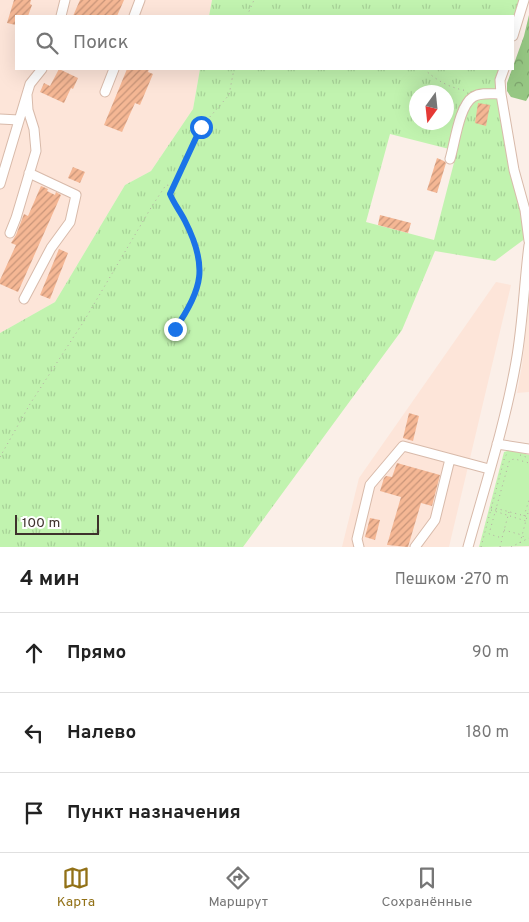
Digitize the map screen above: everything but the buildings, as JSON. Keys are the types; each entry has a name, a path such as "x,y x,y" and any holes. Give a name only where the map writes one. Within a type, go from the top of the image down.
{"lane":[{"path":"61,15 65,0"},
{"path":"134,15 140,0"},
{"path":"514,33 524,0"},
{"path":"0,184 30,84 41,70"},
{"path":"105,92 114,70"},
{"path":"504,70 500,80 501,94 514,170 525,210 529,241"},
{"path":"450,159 464,106 474,96 486,93 501,94"},
{"path":"10,233 16,218 36,144 28,110 27,95"},
{"path":"0,119 19,120"},
{"path":"24,299 51,248 70,222 76,195 29,173"},
{"path":"468,547 519,364 529,245"},
{"path":"497,444 529,448"},
{"path":"359,547 357,539 370,485 403,446 489,469"},
{"path":"415,547 435,520 450,459"}],"path":[{"path":"247,15 254,0"},
{"path":"175,329 188,311 198,288 200,263 192,236 170,194 201,127 229,95 234,70"},
{"path":"425,70 438,81 467,91"},
{"path":"0,457 30,404 84,321 152,206 166,185 174,186"},
{"path":"481,547 505,456 511,453"},
{"path":"520,455 529,458"},
{"path":"502,538 489,534 509,462 515,459 529,463"},
{"path":"520,542 528,517 529,499"},
{"path":"491,507 528,517"},
{"path":"524,516 528,509"},
{"path":"490,510 529,522"},
{"path":"500,547 509,512"},
{"path":"504,530 522,535 526,540"},
{"path":"512,547 529,538"}],"shaded area":[{"path":"0,0 212,0 209,15 15,15 15,70 200,70 193,109 151,171 125,185 55,302 0,333"},
{"path":"496,282 511,285 449,547 342,547 359,478"},
{"path":"529,303 529,392 517,393 522,365"}],"green space":[{"path":"212,0 520,0 514,22 514,15 209,15"},
{"path":"529,15 529,96 526,101 511,97 507,91 507,83 512,70 514,70 514,64"},
{"path":"200,70 501,70 505,139 526,238 495,261 435,251 402,330 243,547 0,547 0,333 55,302 125,185 151,171 193,109","holes":["390,134 457,151 434,240 366,222"]},
{"path":"511,450 529,455 529,546 479,547 504,452"}],"route":[{"path":"175,329 188,311 198,288 200,263 192,236 170,194 201,127"}]}
